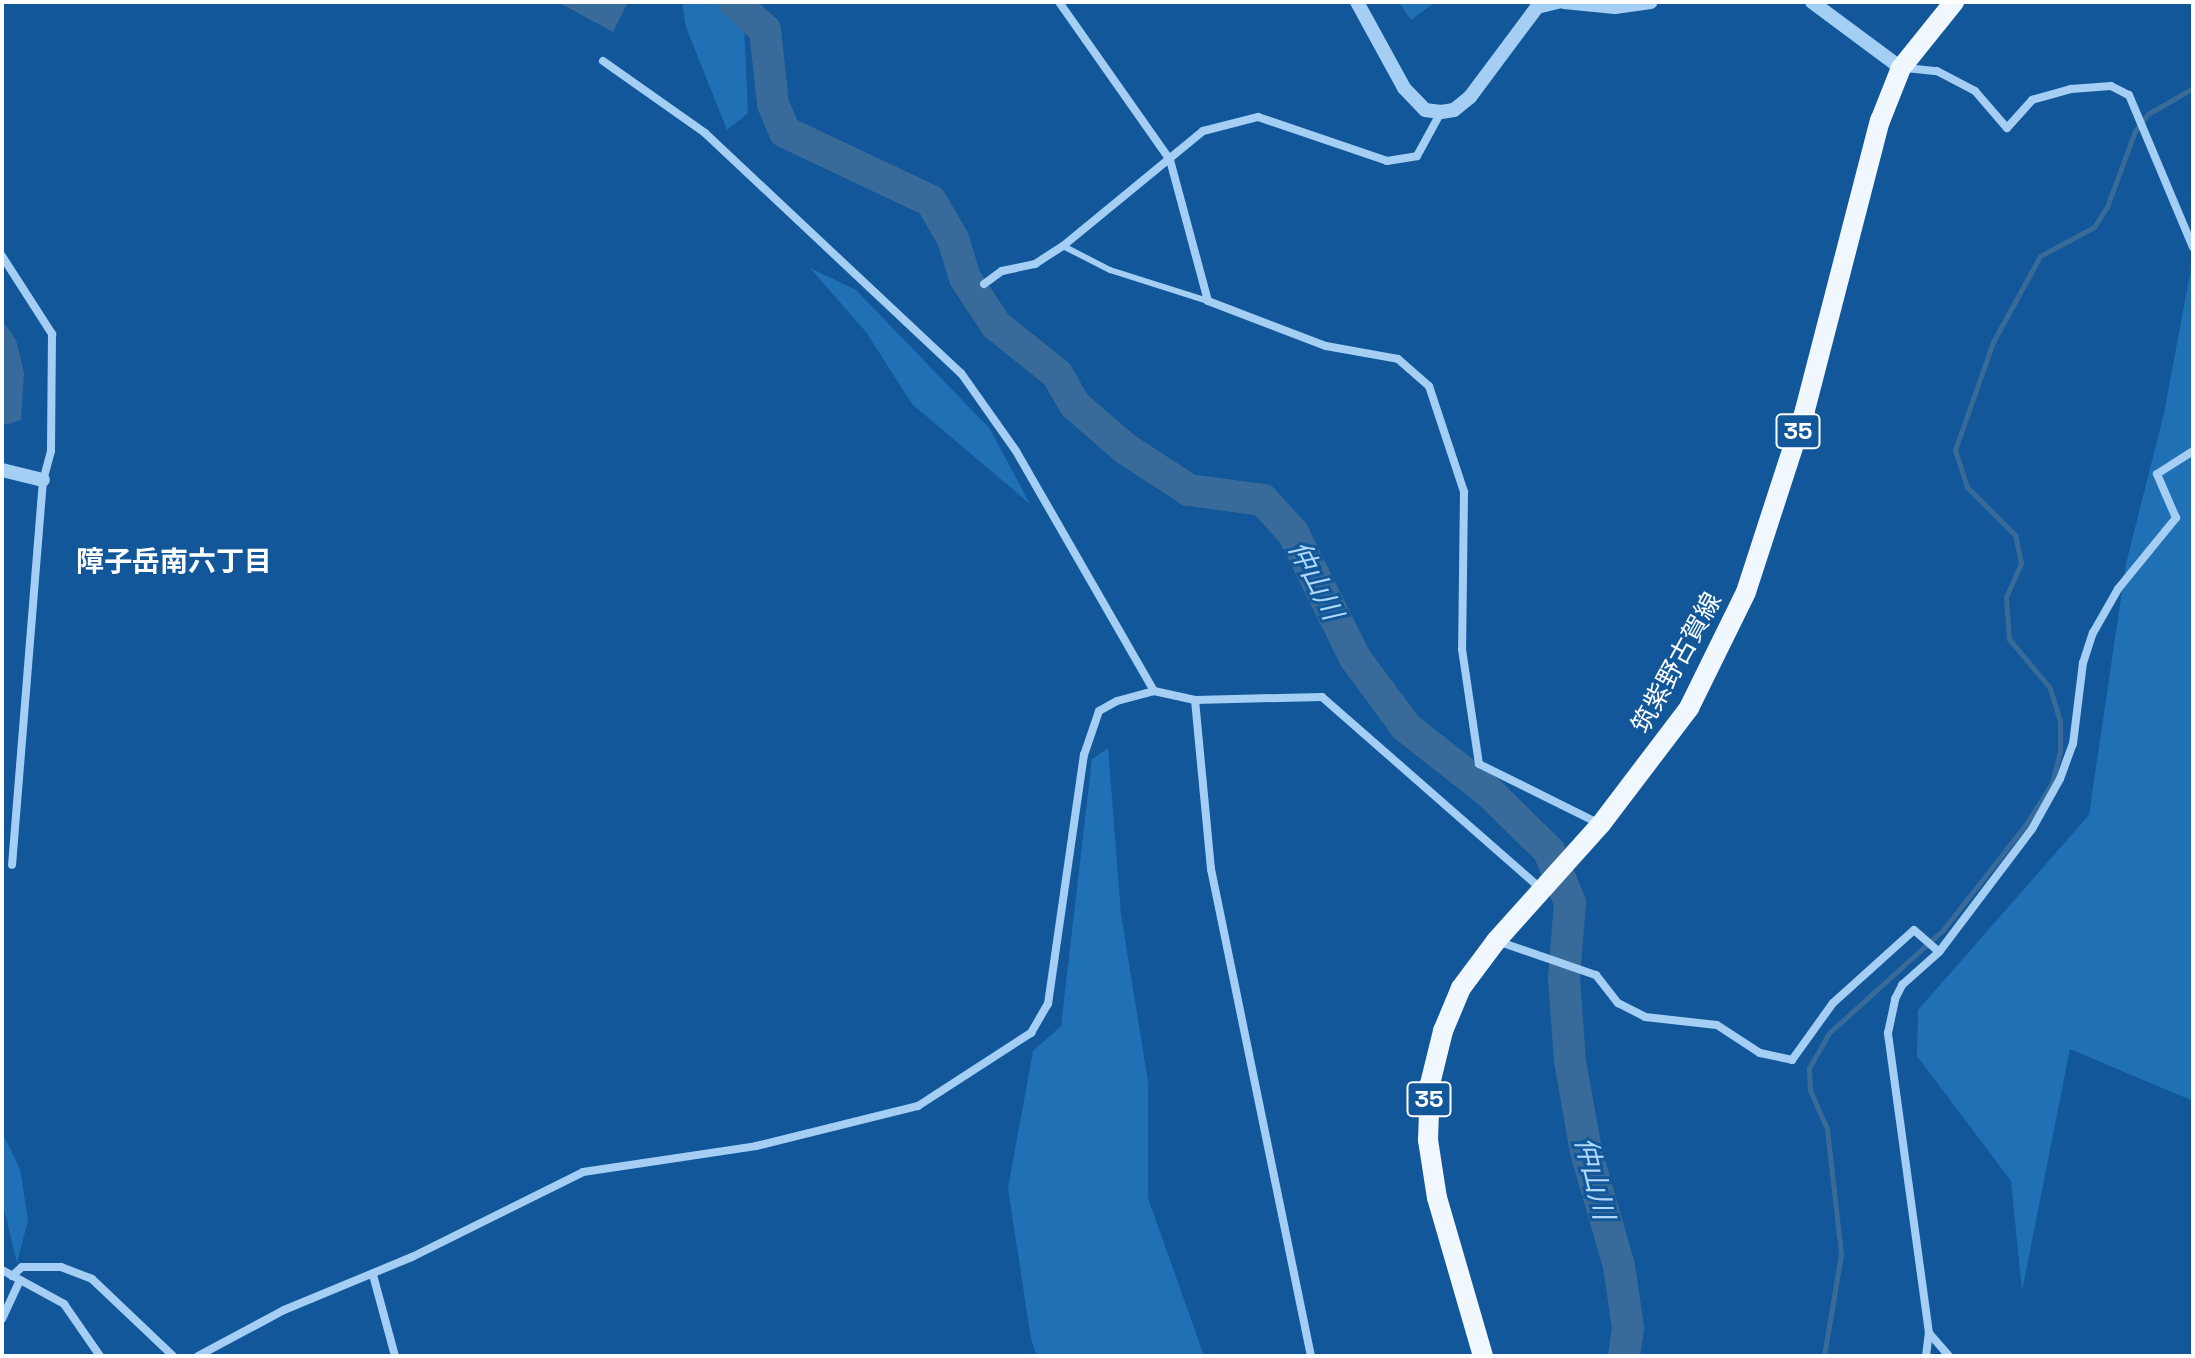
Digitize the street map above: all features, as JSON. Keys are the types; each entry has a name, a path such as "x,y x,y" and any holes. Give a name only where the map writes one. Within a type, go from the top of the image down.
{"main road":[{"name":"筑紫野古賀線","path":"1483,1356 1437,1198 1428,1140 1430,1084 1461,988 1496,941 1595,831 1689,708 1746,592 1805,410 1880,121 1901,68 1954,2"}],"street":[{"path":"1059,2 1170,160 1208,301 1326,346 1398,359 1429,386 1464,492 1462,649 1472,743 1479,764 1595,831"},
{"path":"1357,2 1404,88 1425,110 1441,112 1454,110 1470,97 1537,7 1557,2"},
{"path":"1564,2 1615,7 1651,2"},
{"path":"1812,2 1901,68 1937,71 1975,91 2007,128 2032,100 2071,89 2111,86 2129,95 2193,247"},
{"path":"603,61 705,133 961,373 1016,451 1154,691"},
{"path":"984,284 1002,271 1035,264 1063,246 1203,131 1258,117 1387,161 1417,156 1441,112"},
{"path":"2,256 52,334 51,451 43,480 12,865"},
{"path":"1926,1356 1929,1333 1888,1033 1902,985 1939,952 2032,829 2060,779 2073,744 2093,633 2118,589 2176,518 2157,474 2193,451"},
{"path":"2,470 43,480"},
{"path":"198,1356 284,1310 373,1275 583,1172 756,1146 918,1106 1031,1033 1048,1004 1072,817 1092,725 1099,711 1154,691 1195,700 1322,697 1549,882"},
{"path":"1195,700 1211,869 1311,1356"},
{"path":"1496,941 1596,975 1618,1003 1645,1017 1717,1025 1760,1053 1792,1060 1833,1003 1914,930 1939,952"},
{"path":"2,1319 22,1267 61,1267 92,1279 173,1356"},
{"path":"2,1270 64,1304 100,1356"},
{"path":"373,1275 395,1356"},
{"path":"1929,1333 1949,1356"}],"lane":[{"path":"1063,246 1110,270 1208,301"}],"shaded area":[{"path":"558,2 628,2 613,32"},
{"path":"682,2 743,2 748,113 727,130 686,27"},
{"path":"1399,2 1435,2 1411,20"},
{"path":"2192,263 2193,1101 2070,1049 2022,1291 2011,1181 1917,1056 1918,1010 2089,815 2126,564 2164,413"},
{"path":"810,268 856,290 990,429 1030,504 912,404 866,332"},
{"path":"2,320 16,340 24,373 21,420 8,424 2,424"},
{"path":"1108,748 1121,914 1148,1082 1148,1198 1204,1356 1037,1356 1031,1339 1008,1188 1033,1051 1061,1026 1092,759"},
{"path":"2,1132 20,1169 28,1220 17,1263 2,1201"}],"waterway":[{"name":"仲山川","path":"734,2 765,30 773,104 785,132 931,201 953,239 965,278 996,325 1057,374 1075,405 1126,449 1189,490 1263,500 1293,533 1355,658 1406,727 1489,792 1549,851 1570,903 1564,978 1570,1061 1586,1151 1619,1266 1628,1328 1624,1356"},
{"path":"1824,1356 1841,1254 1827,1129 1810,1090 1809,1068 1829,1033 1943,930 2026,824 2052,783 2060,751 2060,721 2050,688 2009,639 2006,597 2021,563 2015,535 1967,487 1955,450 1993,342 2040,256 2094,227 2107,207 2135,131 2148,114 2193,88"}],"district":[{"name":"障子岳南六丁目","path":"174,561"}]}
